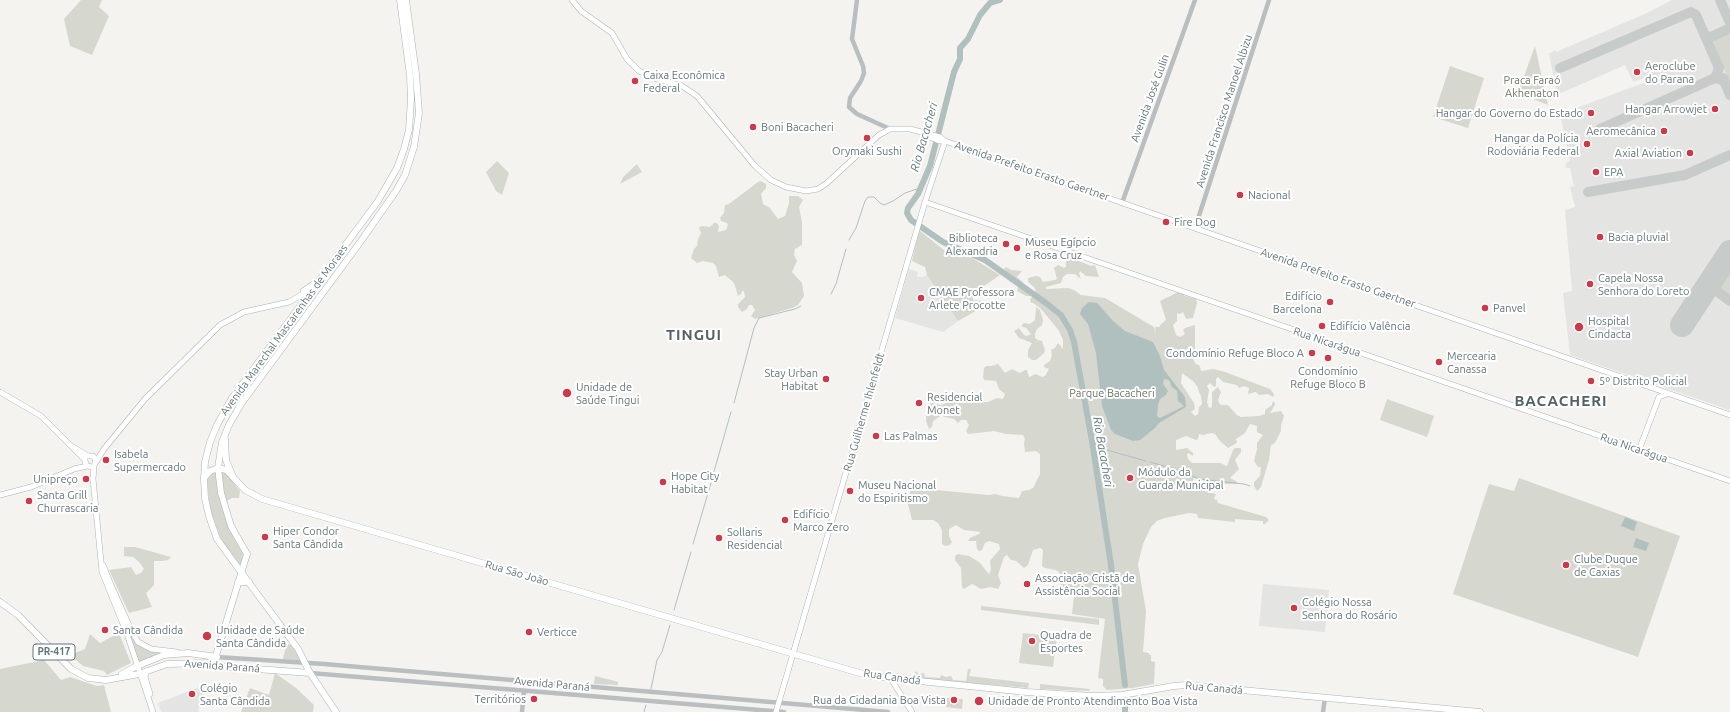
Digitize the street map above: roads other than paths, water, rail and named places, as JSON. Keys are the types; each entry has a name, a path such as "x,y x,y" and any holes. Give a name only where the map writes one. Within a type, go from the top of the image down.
{"main road":[{"name":"Avenida Marechal Mascarenhas de Moraes","path":"336,712 307,668 298,649 221,545 212,527 205,498 205,462 210,442 222,414 378,201 393,176 401,158 410,120 411,88 400,0"},
{"name":"Avenida Marechal Mascarenhas de Moraes","path":"241,572 247,554 237,538 227,516 219,486 218,468 220,448 227,429 241,404 384,209 405,175 412,156 418,125 418,88 406,0"},
{"path":"572,0 581,11 612,33 627,59 639,71 654,78 682,86 697,96 755,166 766,176 780,184 806,191 818,188 826,183 879,135 890,129"},
{"name":"Avenida Prefeito Erasto Gaertner","path":"890,129 906,128 920,132 1730,416"},
{"name":"Rua Guilherme Ihlenfeldt","path":"777,708 794,654 942,140"},
{"path":"378,201 384,209"},
{"name":"Rua Nicarágua","path":"925,202 1730,481"},
{"path":"357,229 371,227"},
{"path":"0,495 44,482 74,469 92,465 153,390 220,325 238,314 268,306 284,304 336,275"},
{"path":"299,295 308,286 321,278"},
{"path":"294,316 292,321 298,326"},
{"path":"1639,450 1658,397 1654,389"},
{"path":"0,392 41,416 73,446 88,457 92,465"},
{"path":"1658,397 1667,394"},
{"name":"Rua São João","path":"227,429 224,453 233,477 248,492 267,500 854,671"},
{"path":"74,469 88,457 104,449"},
{"path":"88,457 94,457 92,465 102,572 154,712"},
{"path":"204,479 210,471 218,468 226,470 233,477"},
{"path":"100,552 108,580 134,636 143,646 154,649 188,653"},
{"path":"234,563 238,582"},
{"path":"187,664 211,657 219,646 241,572"},
{"path":"238,582 249,582"},
{"path":"112,598 117,601 124,615"},
{"name":"PR-417","path":"0,602 18,615 74,672 88,678 100,680 140,674"},
{"path":"211,657 219,646"},
{"name":"Avenida Paraná","path":"137,666 164,655 188,653 211,657"},
{"name":"Avenida Paraná","path":"140,674 168,664 307,668"},
{"name":"PR-417","path":"118,677 137,666"},
{"path":"146,671 146,679 154,712"},
{"name":"Rua Canadá","path":"854,671 891,679 1077,695 1122,695 1182,685 1480,712"},
{"path":"891,679 912,712"}],"street":[{"path":"857,0 852,39 863,66 864,73 862,82 850,98 849,107 857,114 890,129"},
{"name":"Avenida José Gulin","path":"1122,203 1194,0"},
{"name":"Avenida Francisco Manoel Albizu","path":"1195,228 1269,0"},
{"name":"Avenida Paraná","path":"211,657 524,691 777,708 888,712"},
{"name":"Avenida Paraná","path":"307,668 462,677 589,687 777,708 784,712"},
{"path":"462,677 462,685"},
{"path":"588,696 589,687"},
{"path":"522,712 524,691"},
{"path":"1323,712 1324,698"}],"waterway":[{"name":"Rio Bacacheri","path":"1000,0 990,3 980,15 968,39 960,48 960,59 954,72 930,166 918,194 908,208 907,213 911,220 943,242 985,260 1046,303 1061,315 1070,330 1074,342 1092,441 1111,565 1125,685"},
{"path":"849,240 856,228 865,201 868,197 874,197 884,205 905,193 920,188"},
{"path":"831,294 836,284 846,249"},
{"path":"734,403 754,328 759,318 795,309 801,306"},
{"path":"713,475 731,412"},
{"path":"1092,441 1103,449 1146,461"},
{"path":"1150,462 1178,470 1199,479 1250,486"},
{"path":"693,544 711,483"},
{"path":"674,610 691,552"},
{"path":"651,689 657,660 662,652 670,625"},
{"name":"Rio Bacacheri","path":"1125,700 1125,712"},
{"path":"644,712 646,705"}],"place":[{"name":"Aeroclube do Parana","path":"1637,72"},
{"name":"Caixa Econômica Federal","path":"635,81"},
{"name":"Hangar Arrowjet","path":"1715,109"},
{"name":"Hangar do Governo do Estado","path":"1591,113"},
{"name":"Boni Bacacheri","path":"753,127"},
{"name":"Aeromecânica","path":"1664,131"},
{"name":"Orymaki Sushi","path":"867,138"},
{"name":"Hangar da Polícia Rodoviária Federal","path":"1587,144"},
{"name":"Axial Aviation","path":"1690,153"},
{"name":"EPA","path":"1596,172"},
{"name":"Nacional","path":"1240,195"},
{"name":"Fire Dog","path":"1166,222"},
{"name":"Bacia pluvial","path":"1600,237"},
{"name":"Biblioteca Alexandria","path":"1006,244"},
{"name":"Museu Egípcio e Rosa Cruz","path":"1017,248"},
{"name":"Capela Nossa Senhora do Loreto","path":"1590,284"},
{"name":"CMAE Professora Arlete Procotte","path":"921,298"},
{"name":"Edifício Barcelona","path":"1330,302"},
{"name":"Panvel","path":"1485,308"},
{"name":"Edifício Valência","path":"1322,326"},
{"name":"Hospital Cindacta","path":"1579,327"},
{"name":"Condomínio Refuge Bloco A","path":"1312,353"},
{"name":"Condomínio Refuge Bloco B","path":"1328,358"},
{"name":"Mercearia Canassa","path":"1439,362"},
{"name":"Stay Urban Habitat","path":"826,379"},
{"name":"5º Distrito Policial","path":"1591,381"},
{"name":"Unidade de Saúde Tingui","path":"567,393"},
{"name":"Residencial Monet","path":"919,403"},
{"name":"Las Palmas","path":"876,436"},
{"name":"Isabela Supermercado","path":"106,460"},
{"name":"Módulo da Guarda Municipal","path":"1130,478"},
{"name":"Unipreço","path":"86,479"},
{"name":"Hope City Habitat","path":"663,482"},
{"name":"Museu Nacional do Espiritismo","path":"850,491"},
{"name":"Santa Grill Churrascaria","path":"29,501"},
{"name":"Edifício Marco Zero","path":"785,520"},
{"name":"Hiper Condor Santa Cândida","path":"265,537"},
{"name":"Sollaris Residencial","path":"719,538"},
{"name":"Clube Duque de Caxias","path":"1566,565"},
{"name":"Associação Cristã de Assistência Social","path":"1027,584"},
{"name":"Colégio Nossa Senhora do Rosário","path":"1294,608"},
{"name":"Santa Cândida","path":"105,630"},
{"name":"Verticce","path":"529,632"},
{"name":"Unidade de Saúde Santa Cândida","path":"207,636"},
{"name":"Quadra de Esportes","path":"1032,641"},
{"name":"Colégio Santa Cândida","path":"192,694"},
{"name":"Territórios","path":"534,699"},
{"name":"Rua da Cidadania Boa Vista","path":"954,700"},
{"name":"Unidade de Pronto Atendimento Boa Vista","path":"979,701"}],"district":[{"name":"TINGUI","path":"694,335"},
{"name":"BACACHERI","path":"1561,401"}],"park label":[{"name":"Praca Faraó Akhenaton","path":"1532,86"},
{"name":"Parque Bacacheri","path":"1112,393"}]}
